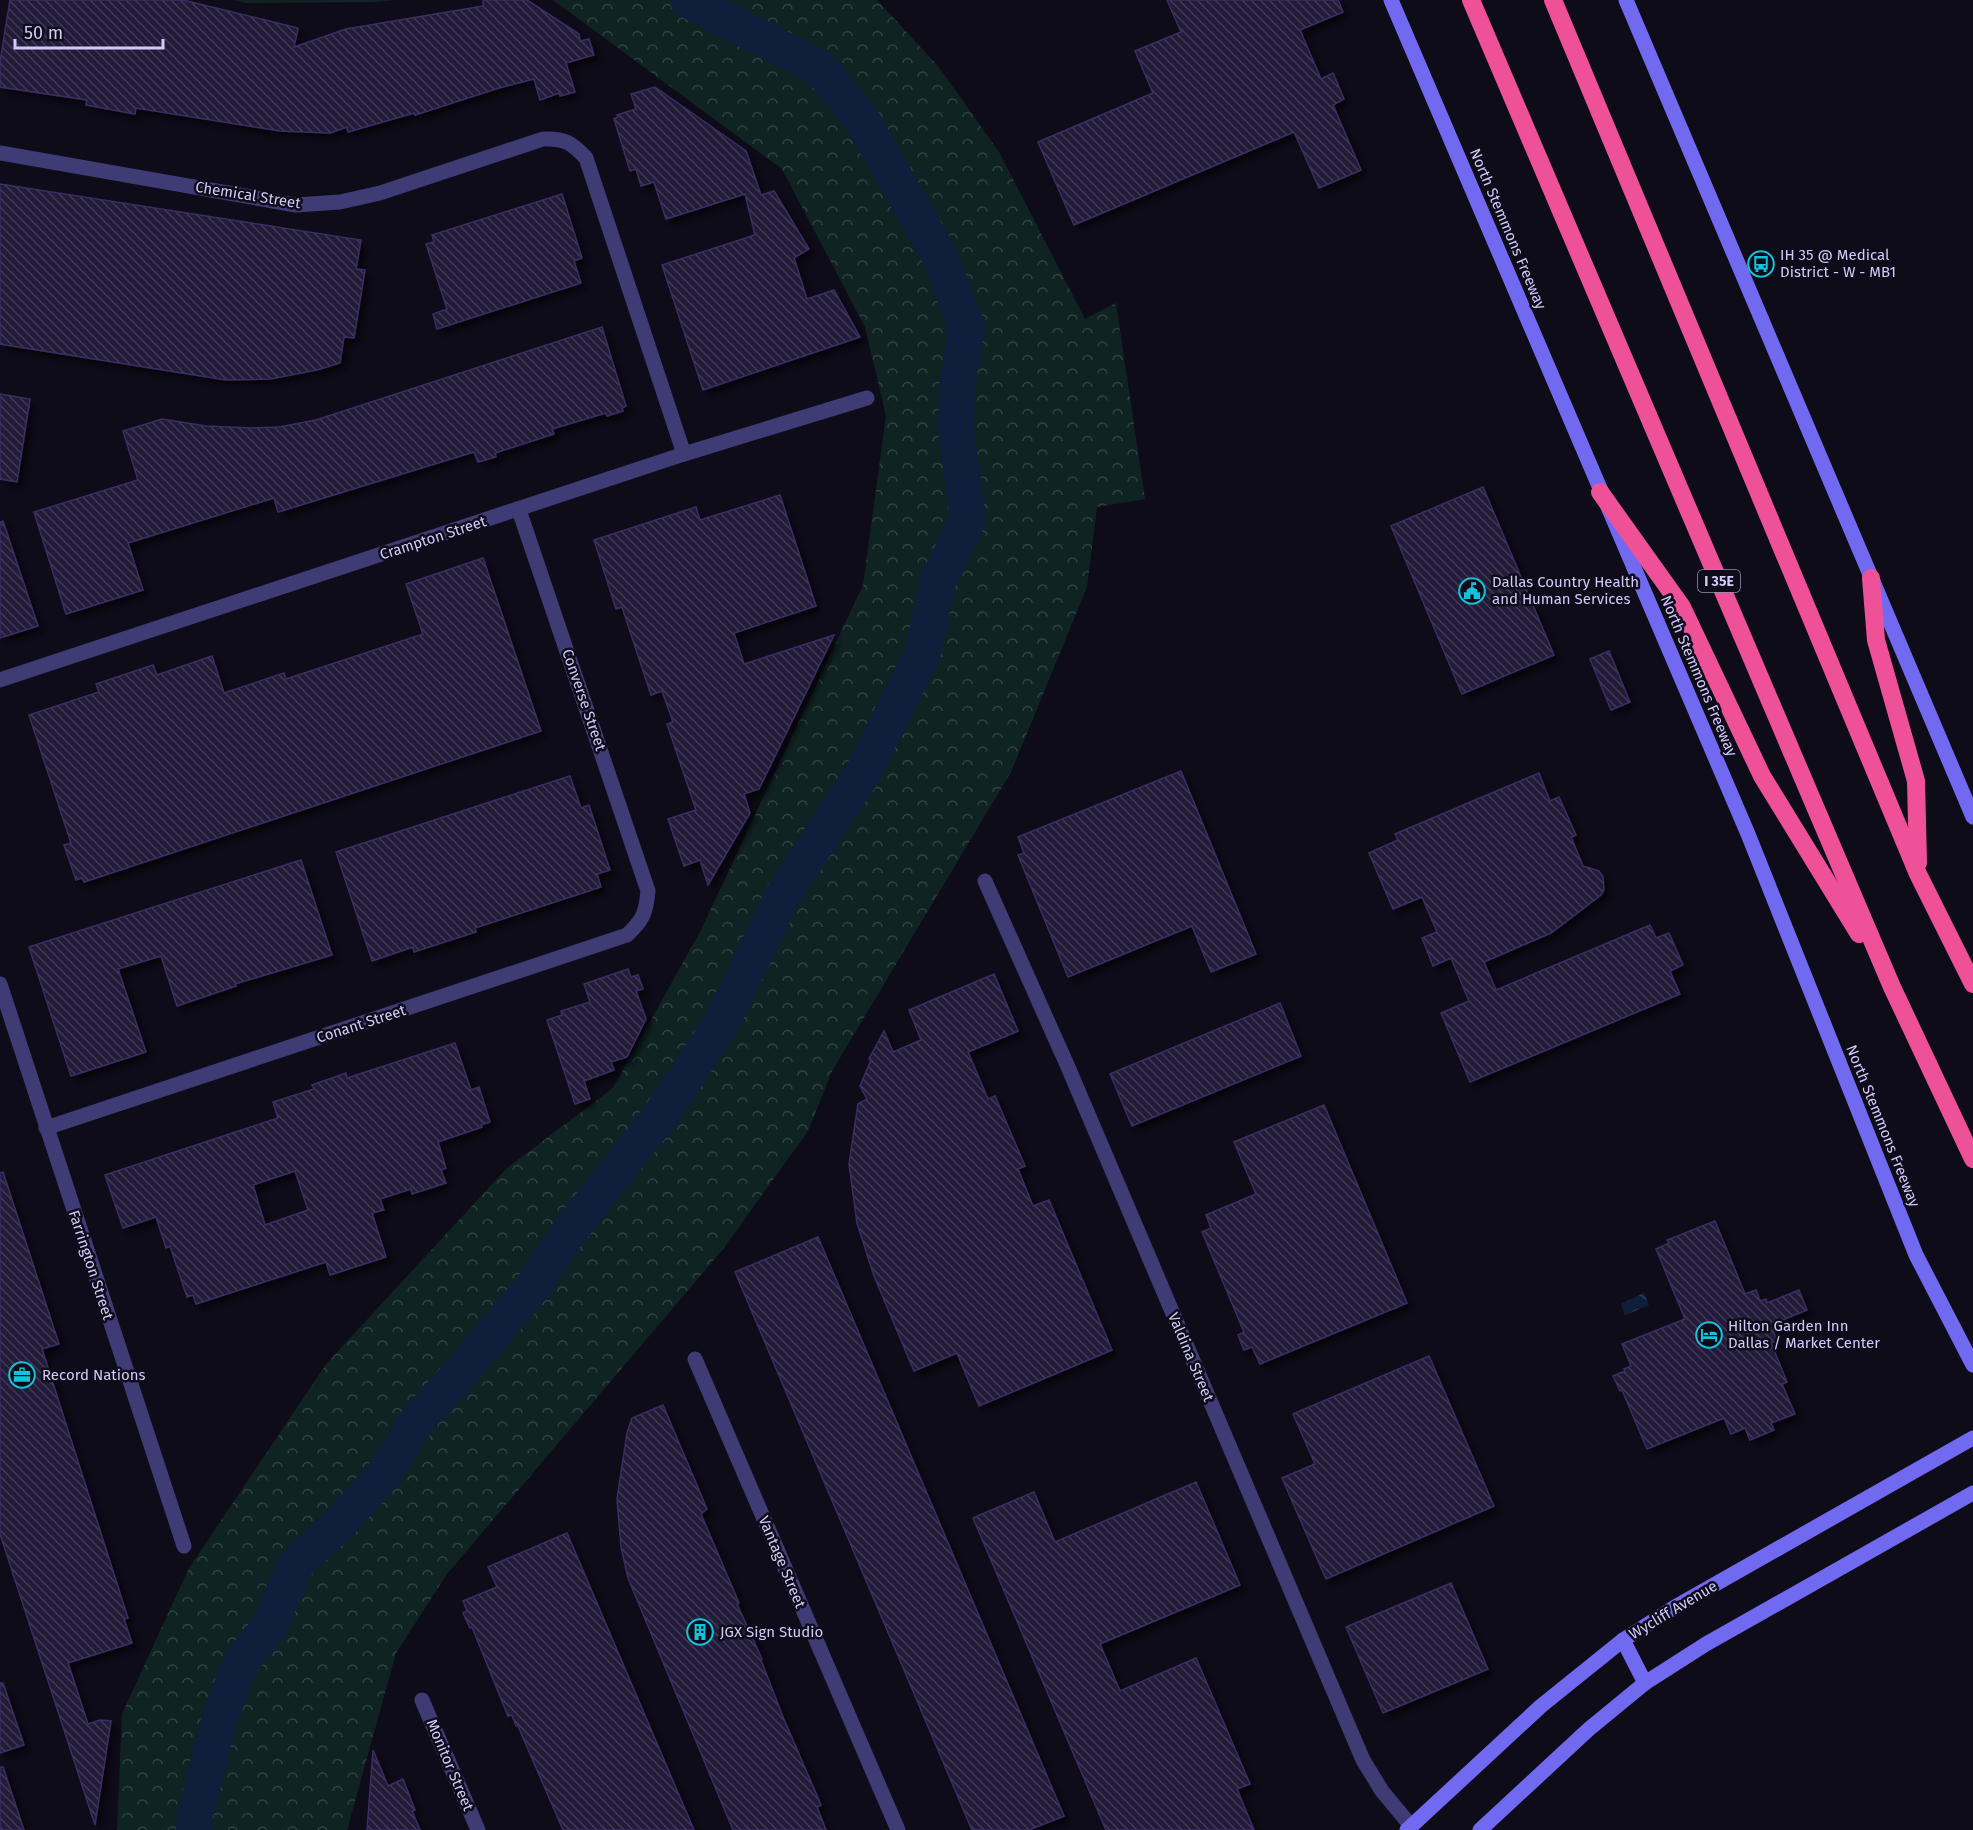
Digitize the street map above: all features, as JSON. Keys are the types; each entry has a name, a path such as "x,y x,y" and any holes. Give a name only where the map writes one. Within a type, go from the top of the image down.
{"highway":[{"name":"I 35E","path":"1471,0 1892,987 1973,1159"},
{"path":"1553,0 1918,874 1973,984"},
{"path":"1600,492 1682,607 1762,776 1892,987"},
{"path":"1871,578 1876,640 1916,781 1918,874"}],"main road":[{"name":"North Stemmons Freeway","path":"1390,0 1748,834 1916,1255 1973,1365"},
{"path":"1626,0 1973,817"},
{"name":"Wycliff Avenue","path":"1410,1829 1541,1706 1623,1640 1695,1596 1973,1438"},
{"path":"1480,1830 1574,1743 1645,1683 1706,1644 1973,1492"},
{"path":"1623,1640 1645,1683"}],"street":[{"name":"Chemical Street","path":"0,153 296,205 340,202 380,193 543,139 560,138 576,147 586,158 684,454"},
{"name":"Crampton Street","path":"0,680 684,454 867,398"},
{"name":"Converse Street","path":"519,510 648,891"},
{"name":"Valdina Street","path":"985,881 1050,1026 1363,1760 1410,1829"},
{"name":"Conant Street","path":"46,1128 627,935 640,923 646,909 648,891"},
{"name":"Farrington Street","path":"0,984 184,1546"},
{"name":"Vantage Street","path":"695,1359 898,1830"},
{"name":"Monitor Street","path":"422,1700 478,1830"}],"green space":[{"path":"235,0 396,0 245,3"},
{"path":"553,0 877,0 938,66 999,152 1085,319 1116,303 1145,499 1097,507 1087,587 1011,772 832,1071 808,1131 723,1249 447,1574 396,1653 347,1830 117,1830 122,1714 189,1568 327,1363 507,1168 613,1088 701,930 863,585 886,416 865,327 782,169"}],"water":[{"path":"1644,1293 1649,1305 1625,1315 1621,1304"}],"building":[{"path":"10,0 183,0 298,28 294,47 346,29 483,6 483,0 527,0 579,34 580,41 589,39 594,55 566,63 575,92 560,96 559,93 540,100 534,79 415,115 414,113 348,132 347,127 330,133 280,131 136,108 135,114 86,105 87,100 0,87 0,62"},
{"path":"1167,0 1338,0 1343,12 1300,30 1321,79 1333,73 1344,99 1333,105 1361,170 1319,188 1294,132 1074,225 1038,142 1153,93 1135,51 1181,32"},
{"path":"655,87 746,151 761,195 774,191 809,249 794,258 807,299 834,290 860,337 703,390 662,265 755,235 745,194 666,219 654,182 641,186 636,169 630,171 614,119 618,117 617,115 636,109 631,94"},
{"path":"0,184 361,240 356,269 365,270 354,338 344,337 340,363 270,379 226,380 0,344"},
{"path":"562,194 582,258 574,261 581,283 437,329 433,314 447,309 426,244 434,242 432,235"},
{"path":"602,327 626,406 622,408 623,411 607,416 606,413 552,429 554,434 495,453 496,457 478,462 474,452 278,512 274,498 128,543 143,590 66,614 34,512 138,480 123,431 162,419 206,426 252,428 279,427 316,420"},
{"path":"0,394 30,399 17,482 0,479"},
{"name":"Dallas Country Health and Human Services","path":"1483,487 1554,655 1462,694 1391,526"},
{"path":"780,495 816,606 734,633 744,664 834,635 759,789 744,794 750,813 708,885 700,860 684,866 668,819 696,810 667,724 673,722 662,691 651,695 622,607 616,609 594,540 696,507 700,520"},
{"path":"3,521 38,626 0,638 0,522"},
{"path":"483,558 541,731 84,882 82,878 76,880 64,845 71,843 29,715 99,692 96,684 153,665 157,675 212,656 224,693 284,673 286,679 423,634 406,584"},
{"path":"1609,651 1630,702 1611,710 1590,659"},
{"path":"1181,771 1256,954 1211,972 1192,926 1068,977 1018,855 1024,853 1018,837"},
{"path":"1539,773 1550,801 1559,797 1576,835 1571,837 1583,866 1599,871 1603,877 1604,890 1601,895 1551,933 1484,962 1496,990 1650,925 1656,938 1669,933 1683,965 1670,971 1680,994 1470,1082 1441,1013 1469,1001 1451,958 1433,966 1422,938 1437,932 1422,897 1393,909 1369,853 1398,840 1395,834"},
{"path":"570,776 581,808 589,805 610,870 597,874 601,887 475,928 476,932 414,952 413,947 372,961 336,852"},
{"path":"301,860 332,955 235,984 236,986 177,1006 161,956 118,969 146,1052 71,1076 29,947"},
{"path":"628,969 631,977 638,975 643,989 636,991 646,1019 627,1057 611,1062 614,1070 584,1081 590,1099 575,1104 547,1020 562,1015 561,1011 590,1002 584,984"},
{"path":"994,974 1018,1031 968,1052 988,1099 995,1096 1025,1166 1018,1169 1033,1206 1049,1200 1112,1350 979,1406 957,1353 914,1371 874,1276 857,1223 849,1164 858,1104 867,1099 860,1086 871,1060 869,1059 884,1031 893,1052 921,1040 909,1010"},
{"path":"1280,1003 1301,1056 1132,1126 1110,1074"},
{"path":"455,1043 471,1090 479,1087 490,1122 438,1142 446,1168 441,1170 446,1183 412,1194 411,1189 380,1199 384,1210 372,1213 386,1257 330,1275 326,1262 196,1304 193,1295 187,1297 170,1246 166,1248 156,1217 123,1228 105,1175 278,1118 273,1102 314,1089 312,1085 346,1073 347,1078","holes":["295,1171 308,1210 265,1225 253,1185"]},
{"path":"1324,1105 1407,1303 1260,1364 1252,1347 1244,1350 1238,1335 1244,1332 1202,1232 1211,1228 1206,1215 1256,1194 1234,1142"},
{"path":"3,1172 59,1344 42,1349 128,1618 124,1619 132,1643 68,1663 88,1724 100,1720 111,1721 95,1825 0,1534 0,1173"},
{"name":"Hilton Garden Inn Dallas / Market Center","path":"1715,1221 1745,1294 1756,1290 1760,1301 1766,1299 1767,1303 1799,1290 1807,1310 1775,1323 1777,1328 1773,1330 1777,1341 1771,1343 1787,1382 1782,1384 1795,1414 1771,1423 1774,1430 1750,1440 1745,1428 1731,1434 1724,1418 1647,1449 1622,1390 1620,1391 1613,1376 1631,1366 1622,1344 1685,1319 1656,1249 1669,1243 1667,1240"},
{"path":"818,1237 1064,1816 1029,1830 972,1830 735,1272"},
{"path":"1429,1356 1494,1506 1326,1579 1282,1478 1315,1464 1293,1414"},
{"name":"JGX Sign Studio","path":"663,1405 707,1509 701,1514 821,1805 817,1807 826,1830 733,1830 628,1578 621,1547 617,1499 627,1433 632,1418"},
{"path":"1196,1482 1240,1585 1100,1644 1120,1691 1196,1658 1250,1784 1237,1789 1254,1830 1106,1830 973,1518 1034,1492 1055,1542"},
{"path":"567,1533 694,1830 563,1830 518,1726 512,1715 508,1716 472,1627 470,1628 463,1613 467,1611 463,1601 497,1587 488,1567"},
{"path":"1451,1583 1488,1669 1383,1713 1346,1627"},
{"path":"0,1683 3,1683 24,1745 0,1753"},
{"path":"373,1750 388,1786 403,1779 420,1830 367,1830"},
{"path":"0,1767 3,1767 24,1830 0,1830"}],"waterway":[{"path":"194,1830 195,1816 218,1724 240,1664 269,1627 295,1565 339,1524 383,1475 418,1420 535,1284 568,1233 661,1115 721,1024 784,893 861,776 923,652 937,583 968,520 956,429 957,387 967,327 940,257 864,123 821,69 688,0"}],"place":[{"name":"IH 35 @ Medical District - W - MB1","path":"1761,264"},
{"name":"Dallas Country Health and Human Services","path":"1472,591"},
{"name":"Hilton Garden Inn Dallas / Market Center","path":"1709,1335"},
{"name":"Record Nations","path":"22,1375"},
{"name":"JGX Sign Studio","path":"700,1632"}]}
